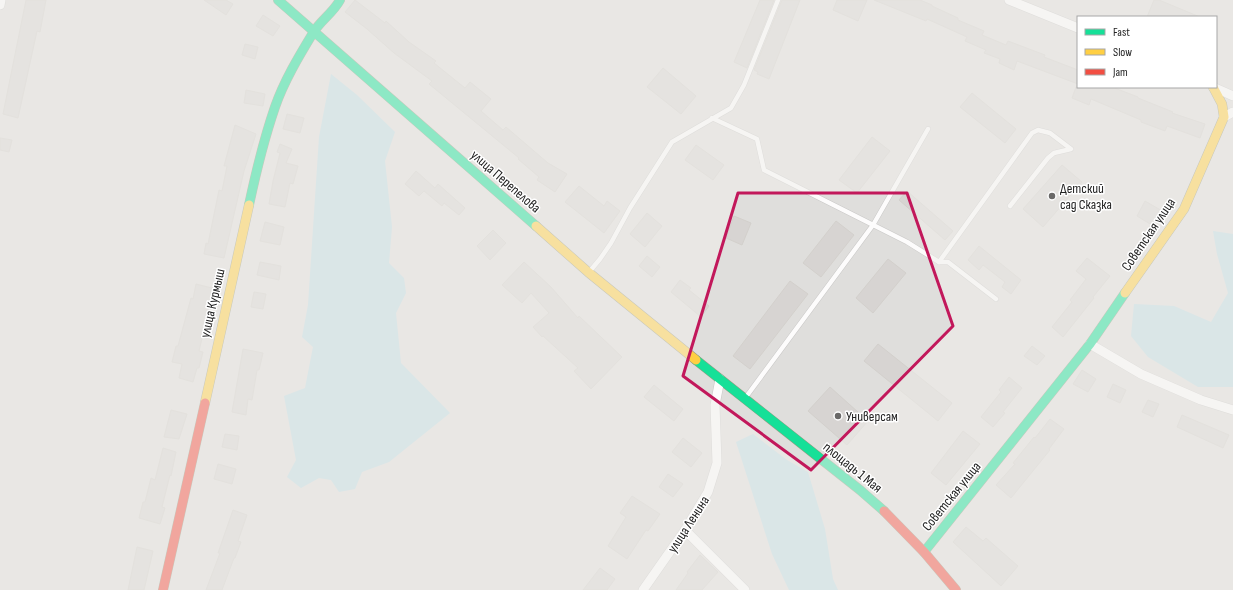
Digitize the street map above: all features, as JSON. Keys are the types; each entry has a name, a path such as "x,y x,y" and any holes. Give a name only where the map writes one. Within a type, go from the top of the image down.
{"street":[{"path":"0,5 1,0"},
{"name":"улица Перепелова","path":"278,0 588,272 720,379"},
{"name":"улица Курмыш","path":"163,590 256,173 275,106 289,74 314,31 336,7 340,0"},
{"path":"1009,0 1077,28"},
{"path":"1214,88 1222,104 1224,117 1233,112"},
{"path":"1215,88 1233,96"},
{"name":"Советская улица","path":"924,552 1090,344 1184,209 1224,117"},
{"path":"1090,344 1141,374 1201,400 1233,410"},
{"name":"площадь 1 Мая","path":"720,379 860,490 889,515 924,552 956,590"},
{"name":"улица Ленина","path":"643,590 685,530 708,492 717,463 715,404 720,379"},
{"path":"685,530 745,590"}],"lane":[{"path":"588,272 600,259 611,243 630,208 672,142 731,108 744,85 778,0"},
{"path":"712,118 757,139 764,170 907,242 939,262 948,262 996,299"},
{"path":"745,399 873,225 928,129"},
{"path":"939,262 1032,133 1038,130 1050,134 1071,149 1054,153 1048,158 1010,206"}],"highlighted area":[{"path":"738,193 907,193 953,326 811,470 683,376"}],"shaded area":[{"path":"0,0 1233,0 1233,590 0,590"}],"water":[{"path":"331,74 357,95 395,132 385,161 392,227 389,263 404,278 406,293 396,313 401,363 450,413 389,462 362,472 355,489 339,492 331,480 319,478 301,488 287,477 296,460 284,396 305,388 313,347 302,337 308,305 319,137"},
{"path":"1213,231 1233,234 1233,387 1198,387 1148,357 1131,336 1134,304 1174,306 1211,322 1228,293 1217,254"},
{"path":"753,434 787,460 808,472 825,529 833,579 838,590 789,590 772,554 736,442"}],"building":[{"path":"26,0 46,0 40,32 37,31 18,118 3,114"},
{"path":"204,0 226,0 233,4 226,15"},
{"path":"355,0 385,23 386,21 409,42 436,61 434,63 465,88 470,82 491,99 481,111 503,130 506,127 548,163 567,174 555,192 537,180 539,177 518,159 519,158 429,84 432,81 394,53 345,12"},
{"path":"760,0 774,0 747,68 734,62"},
{"path":"782,0 800,0 769,79 757,74 758,72 754,70"},
{"path":"837,0 867,0 858,21 833,10"},
{"path":"874,0 920,0 958,18 958,20 984,31 982,35 1006,45 1008,41 1045,55 1044,57 1077,70 1077,84 1017,61 1014,70 999,63 1000,59 984,53 986,50 965,41 967,37 927,19 926,21"},
{"path":"1154,0 1159,0 1198,16 1147,16"},
{"path":"263,15 280,26 273,36 256,26"},
{"path":"245,44 258,47 255,59 242,55"},
{"path":"663,68 696,96 681,114 647,87"},
{"path":"1076,87 1115,88 1173,112 1172,113 1205,124 1200,138 1167,126 1165,131 1141,122 1141,120 1091,99 1089,105 1072,98"},
{"path":"246,90 265,94 263,106 244,103"},
{"path":"972,93 1016,129 1005,143 960,107"},
{"path":"287,114 304,118 300,133 283,129"},
{"path":"235,125 256,134 244,171 224,258 204,254 206,243 208,244 219,190 222,191 227,166 224,166"},
{"path":"872,137 890,151 857,193 839,180"},
{"path":"0,138 12,140 9,152 0,150"},
{"path":"280,144 292,149 286,163 298,166 293,184 290,183 285,207 269,204 280,153 277,152"},
{"path":"696,145 724,165 713,180 685,160"},
{"name":"Детский сад Сказка","path":"1062,165 1082,182 1043,227 1023,209"},
{"path":"416,171 435,188 438,184 465,208 459,215 444,203 442,206 424,191 419,196 405,184"},
{"path":"579,186 604,206 607,201 620,211 604,233 565,202"},
{"path":"907,191 953,231 945,240 899,200"},
{"path":"1145,201 1164,212 1155,227 1137,216"},
{"path":"647,213 662,226 645,247 630,234"},
{"path":"734,216 751,223 742,245 726,238"},
{"path":"836,221 854,235 821,277 803,263"},
{"path":"265,222 284,227 280,245 260,241"},
{"path":"493,230 506,243 490,260 477,246"},
{"path":"979,246 1021,280 1011,294 1002,287 1005,282 983,265 979,270 968,260"},
{"path":"647,256 660,267 652,277 639,266"},
{"path":"1087,258 1110,276 1063,337 1052,327 1072,302 1070,300 1086,279 1076,271"},
{"path":"888,259 906,273 873,313 856,298"},
{"path":"260,262 281,266 279,280 257,275"},
{"path":"524,262 551,287 578,318 579,316 622,357 591,389 574,371 578,368 543,336 542,337 533,327 549,313 531,293 522,303 502,285"},
{"path":"680,280 691,288 689,290 709,306 701,317 671,292"},
{"path":"790,281 808,294 750,369 733,356"},
{"path":"196,284 216,289 205,321 199,351 203,352 199,368 197,368 193,382 179,378 182,364 172,362 191,298 193,299"},
{"path":"254,292 266,294 263,309 251,307"},
{"path":"878,344 952,403 938,421 864,361"},
{"path":"1032,346 1045,356 1037,365 1024,356"},
{"path":"243,349 263,353 259,370 257,370 252,400 248,399 246,415 232,412"},
{"path":"1082,370 1096,379 1088,392 1073,384"},
{"path":"1009,377 1022,388 1003,412 1005,413 993,427 981,417 1001,392 999,390"},
{"path":"1113,384 1126,390 1120,403 1107,397"},
{"path":"654,385 683,409 674,421 644,397"},
{"name":"Универсам","path":"830,387 868,421 847,445 808,411"},
{"path":"1148,400 1159,404 1153,417 1142,412"},
{"path":"171,410 187,414 179,439 164,437"},
{"path":"1182,415 1229,435 1223,448 1177,427"},
{"path":"1050,419 1064,429 1049,449 1050,450 1011,498 996,485 1015,464 1013,463"},
{"path":"963,431 980,444 946,485 931,473"},
{"path":"225,434 239,436 237,450 222,447"},
{"path":"683,438 702,453 691,467 672,452"},
{"path":"163,448 176,452 162,507 165,508 160,524 139,518 151,478 155,480"},
{"path":"218,464 236,469 232,484 214,479"},
{"path":"668,474 683,484 673,497 659,487"},
{"path":"632,496 660,514 648,531 646,530 627,559 608,546 626,517 620,513"},
{"path":"233,510 247,515 238,541 241,542 222,590 206,590 220,553 218,553"},
{"path":"966,527 983,541 986,538 1018,566 1001,586 953,542"},
{"path":"137,547 153,551 144,590 128,590"},
{"path":"700,555 718,572 702,590 676,590 688,573 687,572"},
{"path":"600,568 615,579 607,590 583,590"}],"traffic: fast":[{"path":"278,0 536,226"},
{"path":"249,205 267,131 287,78 313,33 340,0"},
{"path":"924,552 1090,344 1125,293"},
{"path":"696,360 860,490 884,511"}],"traffic: slow":[{"path":"1125,293 1184,209 1224,117 1222,104 1214,88"},
{"path":"205,403 249,205"},
{"path":"536,226 588,272 696,360"}],"traffic: jam":[{"path":"163,590 205,403"},
{"path":"884,511 924,552 956,590"}],"place":[{"name":"Детский сад Сказка","path":"1052,196"},
{"name":"Универсам","path":"838,416"}]}
